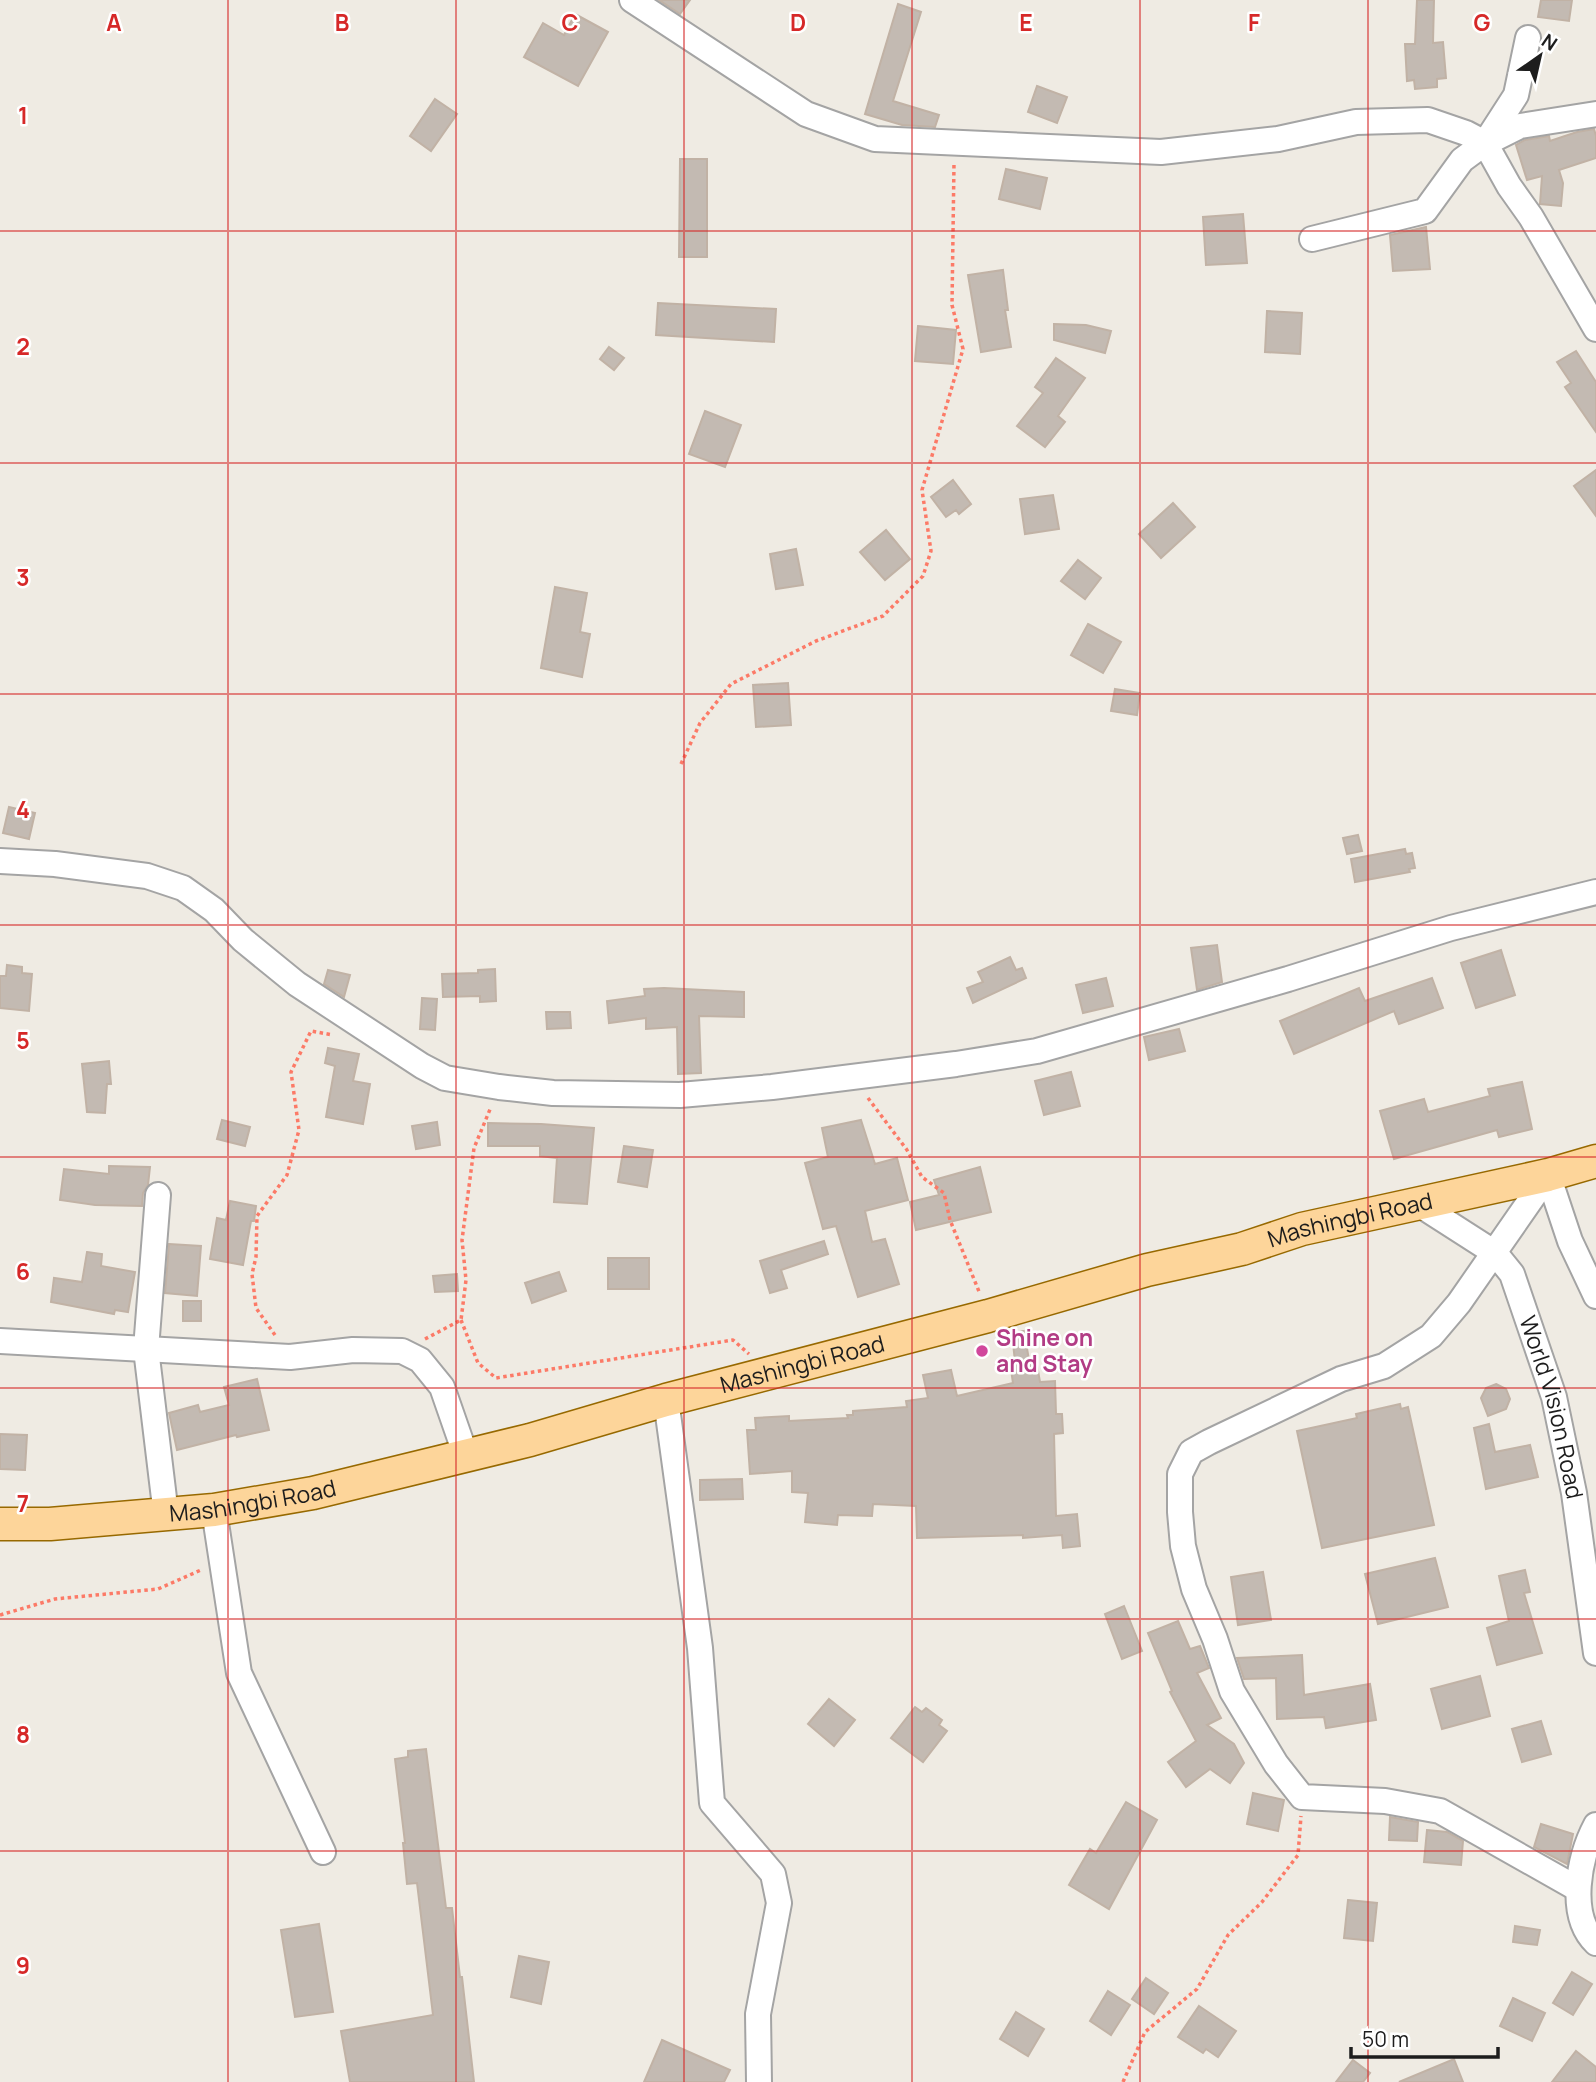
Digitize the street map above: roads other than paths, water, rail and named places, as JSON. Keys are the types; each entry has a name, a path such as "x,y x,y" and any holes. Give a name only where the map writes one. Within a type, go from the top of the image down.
{"main road":[{"name":"Mashingbi Road","path":"0,1524 50,1524 166,1515 214,1510 313,1493 530,1440 666,1400 988,1316 1147,1270 1242,1250 1302,1230 1548,1175 1596,1161"}],"street":[{"path":"632,0 806,114 876,139 1161,152 1279,139 1356,122 1428,120 1466,133 1485,143 1508,186 1531,216 1596,329"},
{"path":"1485,143 1516,95 1528,38"},
{"path":"1312,239 1425,211 1462,160 1485,143 1520,126 1596,114"},
{"path":"0,862 55,864 147,876 183,888 214,910 243,940 297,984 422,1066 445,1078 554,1093 680,1095 772,1087 1037,1051 1288,979 1451,928 1596,892"},
{"path":"1548,1175 1459,1303 1431,1336 1384,1366 1340,1379 1191,1452 1180,1474 1180,1512 1183,1546 1194,1589 1215,1639 1232,1691 1276,1764 1302,1797 1385,1801 1440,1811 1578,1889"},
{"path":"1548,1175 1570,1241 1596,1296"},
{"path":"158,1195 146,1349 166,1515"},
{"path":"1417,1203 1495,1253"},
{"name":"World Vision Road","path":"1495,1253 1512,1274 1554,1397 1574,1493 1596,1653"},
{"path":"0,1341 290,1357 353,1350 402,1351 420,1360 442,1387 466,1456"},
{"path":"666,1400 700,1648 712,1803 773,1874 779,1903 758,2014 759,2082"},
{"path":"214,1510 239,1673 323,1852"},
{"path":"1596,1825 1588,1841 1578,1889 1582,1920 1596,1943"}],"place":[{"name":"Shine on and Stay","path":"982,1351"}]}
